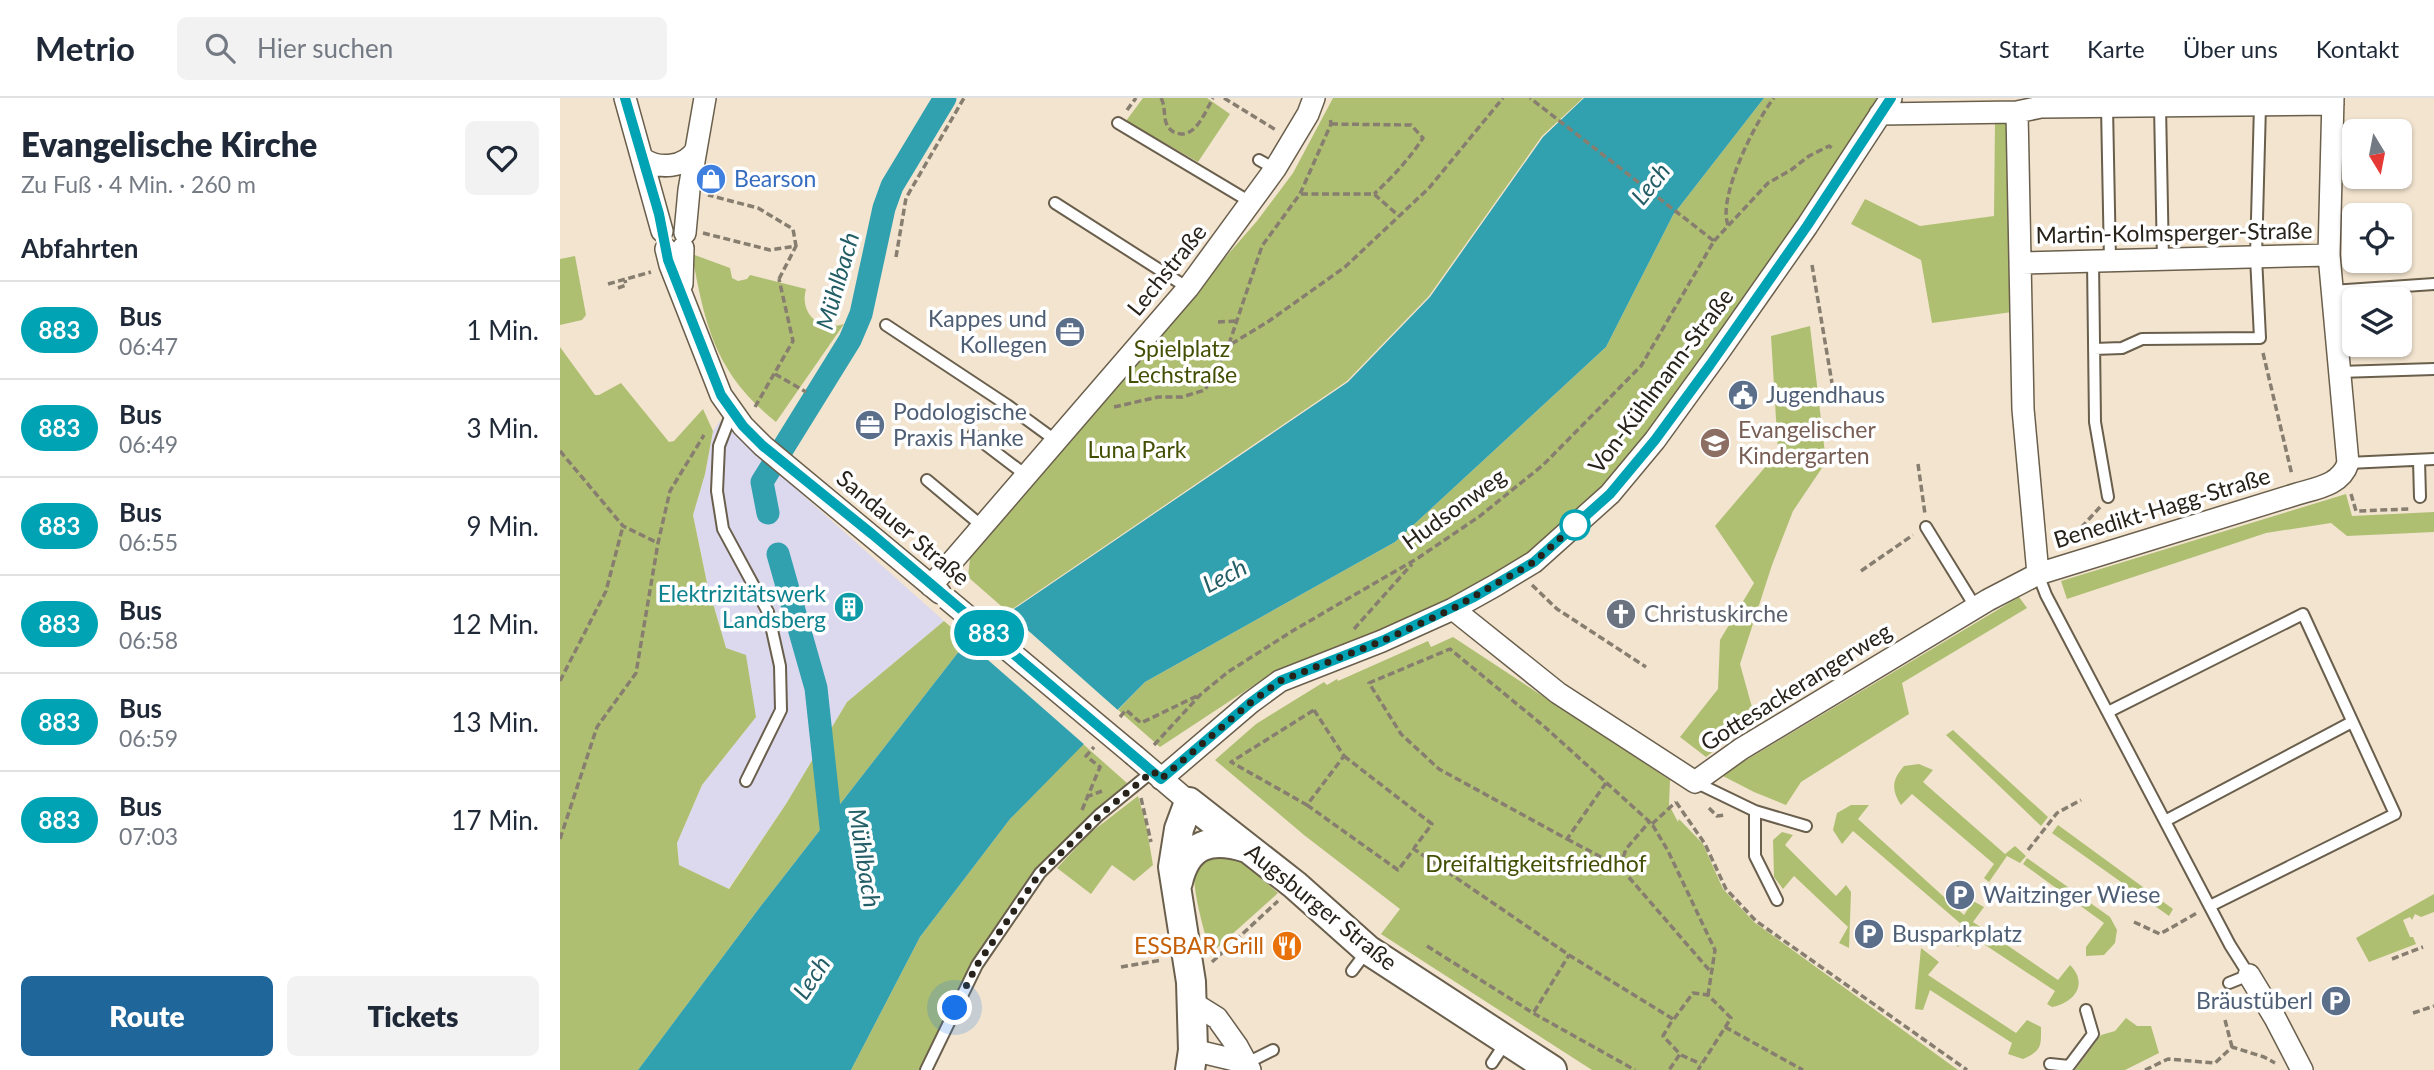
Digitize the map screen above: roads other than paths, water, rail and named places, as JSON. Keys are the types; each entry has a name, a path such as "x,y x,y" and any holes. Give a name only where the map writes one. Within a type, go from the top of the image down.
{"street":[{"name":"Sandauer Straße","path":"625,98 642,158 674,239 685,303 732,411 763,446 872,534 1147,766"},
{"path":"674,239 689,190 705,98"},
{"path":"1885,106 2017,112 2041,102 2107,107 2333,101 2329,255 2347,467"},
{"name":"Lechstraße","path":"939,592 982,526 1188,288 1252,203 1267,164 1292,140 1308,114 1322,105"},
{"name":"Von-Kühlmann-Straße","path":"1147,766 1250,703 1280,681 1382,641 1452,609 1534,562 1610,494 1655,440 1807,226 1885,106"},
{"name":"Benedikt-Hagg-Straße","path":"2017,112 2023,409 2038,574 2337,481 2347,467"},
{"path":"642,158 650,164 671,165 692,157 696,150"},
{"name":"Martin-Kolmsperger-Straße","path":"2021,263 2329,255"},
{"name":"Gottesackerangerweg","path":"1452,609 1558,693 1695,782 1741,749 1976,608 2038,574"},
{"name":"Augsburger Straße","path":"1147,766 1295,885 1360,961 1499,1052 1552,1070"},
{"path":"1189,802 1176,844 1173,867 1189,968 1192,1060 1249,1067"},
{"path":"1176,888 1180,872 1189,856 1199,846 1216,842 1248,848"},
{"path":"2249,975 2281,1015 2302,1070"},
{"path":"1192,1003 1217,1018 1249,1067"}],"lane":[{"path":"2094,349 2122,348 2142,339 2260,338 2256,257 2260,105"},
{"path":"2160,106 2162,260"},
{"path":"2107,107 2101,261 2094,349 2095,422 2108,497"},
{"path":"1118,122 1252,203"},
{"path":"1055,203 1188,288"},
{"path":"2332,291 2434,284"},
{"path":"886,325 1055,440"},
{"path":"2339,372 2434,369"},
{"path":"732,411 719,446 717,491 723,529 768,612 780,666 780,710 746,781"},
{"path":"973,435 1027,475"},
{"path":"2347,467 2434,459"},
{"path":"2418,460 2421,503"},
{"path":"927,480 982,526"},
{"path":"1926,527 1976,608"},
{"path":"2038,574 2046,595 2230,945 2249,975 2229,983"},
{"path":"2108,712 2303,614 2395,814 2210,906"},
{"path":"2165,821 2352,722"},
{"path":"926,1070 977,965 1040,873 1147,766"},
{"path":"1695,782 1755,811 1806,826"},
{"path":"1755,811 1755,856 1777,900"},
{"path":"2050,1064 2069,1066 2093,1034 2086,1010"},
{"path":"1249,1067 1273,1050"}],"water":[{"name":"Lech","path":"1584,98 1764,98 1673,215 1606,347 1395,542 1145,682 1010,819 920,937 851,1070 638,1070 760,907 967,641 1348,382 1430,297 1543,137"}],"waterway":[{"name":"Mühlbach","path":"768,513 762,482 850,340 861,314 884,208 892,186 945,98"},
{"name":"Mühlbach","path":"778,554 816,688 833,845"}],"place":[{"name":"Bearson","path":"711,179"},
{"name":"Kappes und Kollegen","path":"1070,332"},
{"name":"Jugendhaus","path":"1743,395"},
{"name":"Podologische Praxis Hanke","path":"870,425"},
{"name":"Evangelischer Kindergarten","path":"1715,443"},
{"name":"Elektrizitätswerk Landsberg","path":"849,607"},
{"name":"Christuskirche","path":"1621,614"},
{"name":"Waitzinger Wiese","path":"1960,895"},
{"name":"Busparkplatz","path":"1869,934"},
{"name":"ESSBAR Grill","path":"1287,946"},
{"name":"Bräustüberl","path":"2336,1001"}],"park label":[{"name":"Spielplatz Lechstraße","path":"1182,362"},
{"name":"Luna Park","path":"1137,450"},
{"name":"Dreifaltigkeitsfriedhof","path":"1536,864"}]}
